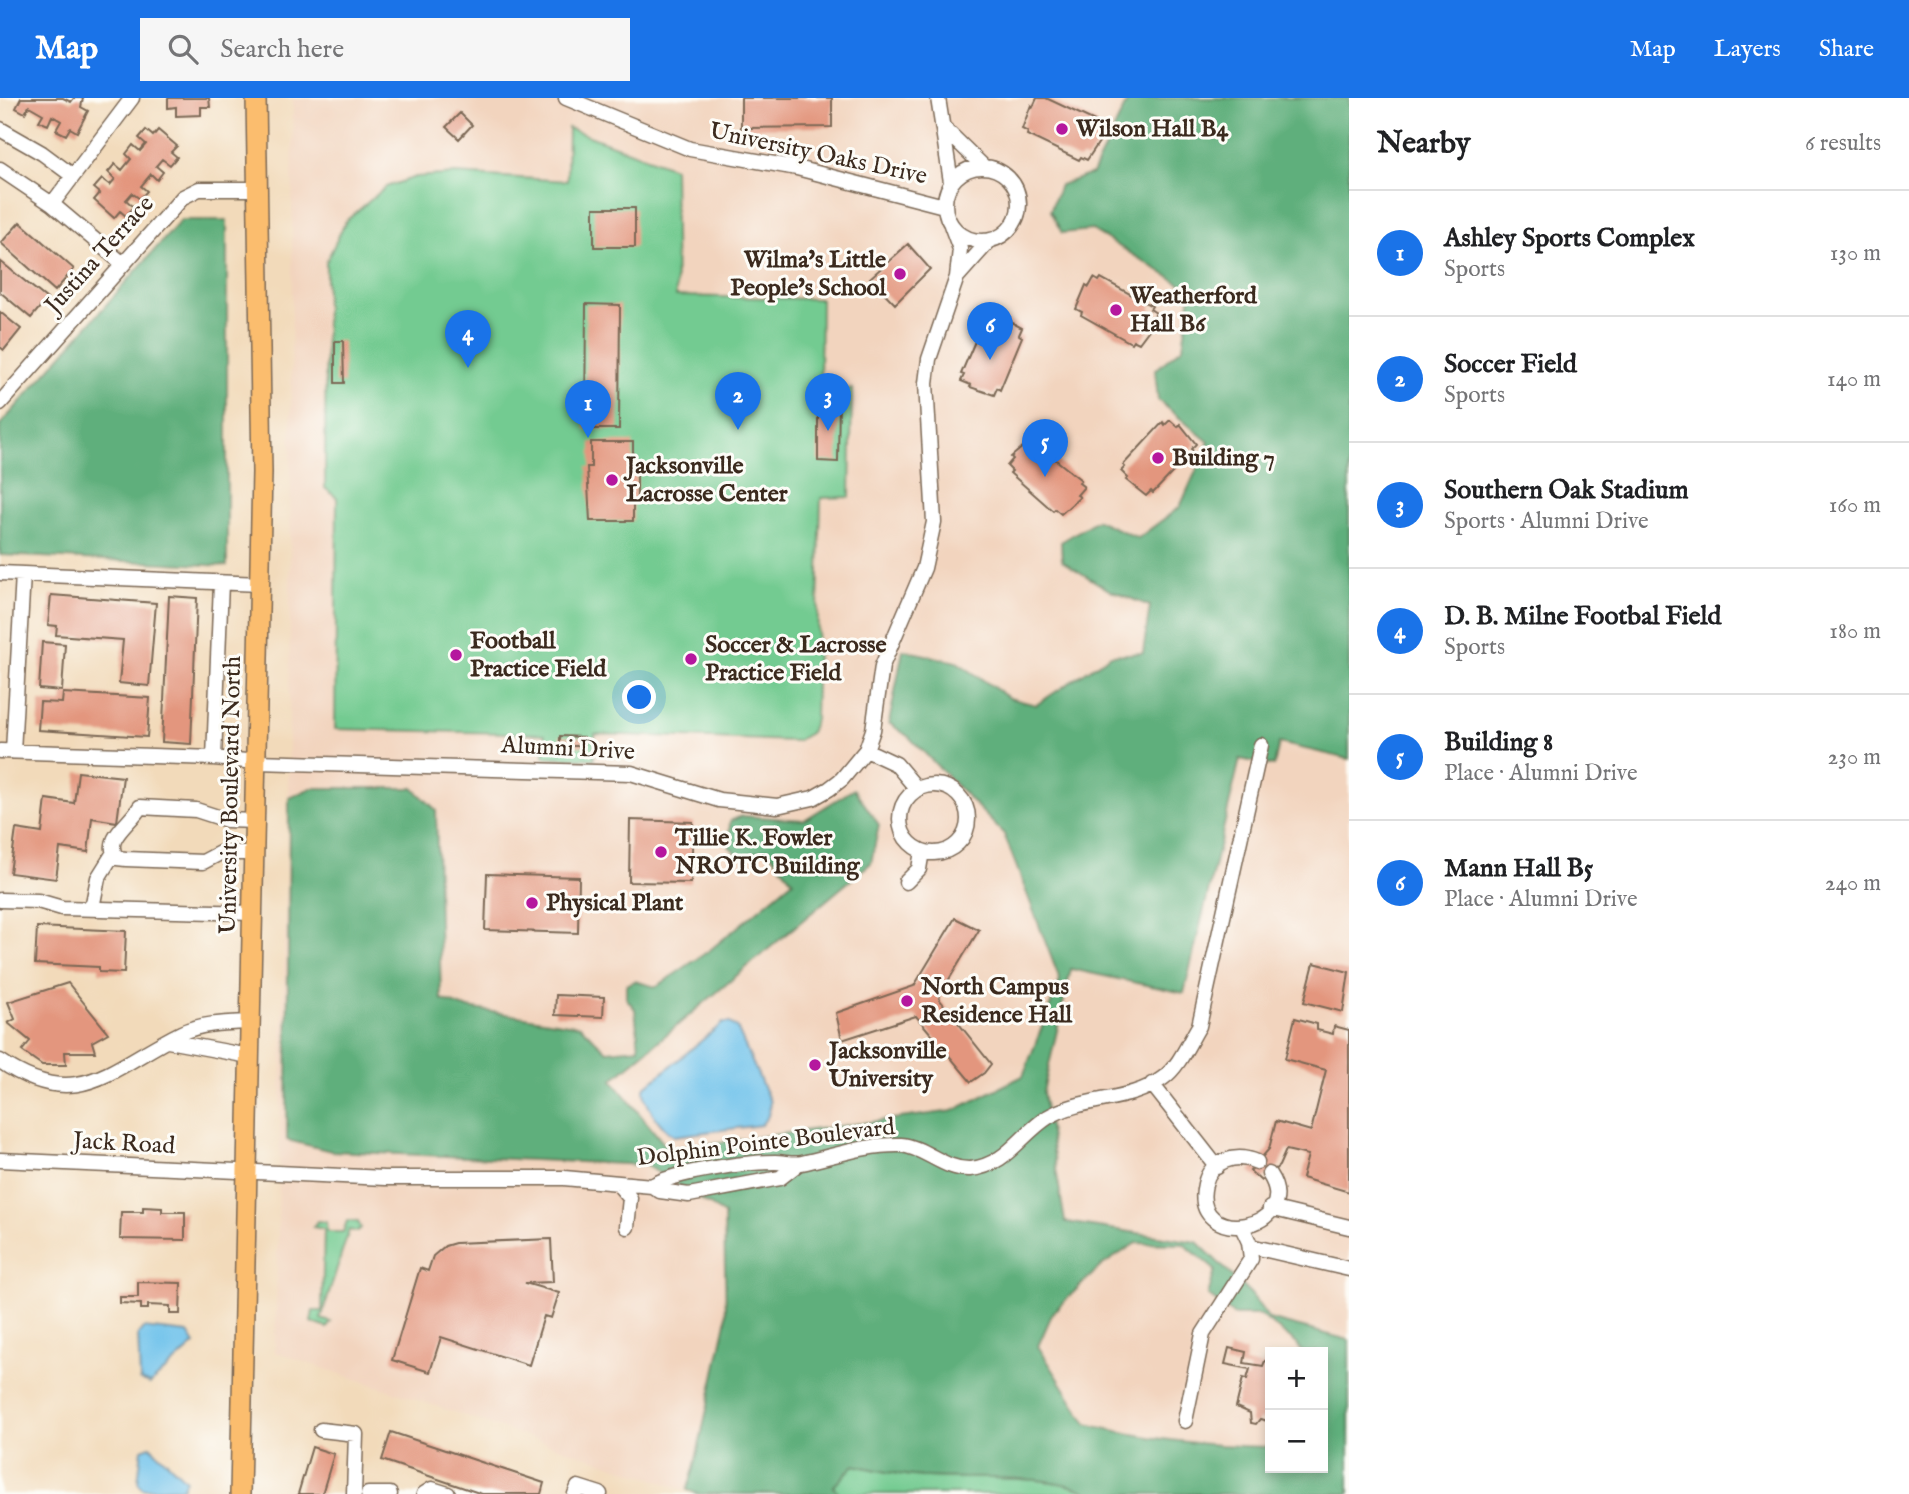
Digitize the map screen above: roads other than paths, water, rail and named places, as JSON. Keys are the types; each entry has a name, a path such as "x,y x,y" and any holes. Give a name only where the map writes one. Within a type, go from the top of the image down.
{"main road":[{"name":"University Boulevard North","path":"240,1494 260,584 262,393 256,98"}],"street":[{"name":"University Oaks Drive","path":"566,98 690,149 797,168 944,206"},
{"path":"938,98 951,182 944,206 951,225 967,238 990,240 1010,228 1020,206 1014,183 995,168 970,168 951,182"},
{"path":"52,204 130,101"},
{"path":"944,128 983,166"},
{"path":"0,129 42,153 73,176"},
{"path":"0,169 52,204 122,263"},
{"name":"Justina Terrace","path":"0,403 183,197 199,189 259,189"},
{"name":"Alumni Drive","path":"6,751 214,758 257,762 631,773 719,800 777,806 813,798 842,779 866,750 873,730 882,666 924,568 934,522 926,383 929,359 957,277 960,249 951,225"},
{"name":"Alumni Drive","path":"957,277 990,240"},
{"path":"0,573 260,584"},
{"path":"6,751 23,574"},
{"path":"214,758 221,583"},
{"name":"Dolphin Pointe Boulevard","path":"246,1173 385,1178 564,1178 652,1186 664,1178 686,1174 774,1162 798,1164 846,1151 903,1145 948,1165 973,1169 1006,1154 1048,1118 1085,1104 1141,1091 1165,1077 1199,1026 1261,745"},
{"path":"866,750 897,764 918,789"},
{"path":"928,786 950,789 959,796 968,817 962,838 954,847 933,853 922,851 912,846 900,827 902,805 918,789 928,786"},
{"path":"92,908 99,878 113,854 111,842 140,807 196,810 227,820 255,821"},
{"path":"906,882 919,869 922,851"},
{"path":"113,854 126,859 203,862 220,853 254,853"},
{"path":"0,900 92,908 253,913"},
{"path":"0,1060 39,1083 61,1087 84,1085 183,1032 205,1026 250,1021"},
{"path":"168,1041 249,1056"},
{"path":"1152,1084 1217,1167"},
{"path":"1257,1162 1236,1157 1226,1160 1208,1174 1204,1186 1208,1210 1226,1226 1242,1227 1261,1220 1270,1208 1275,1190 1269,1174"},
{"name":"Jack Road","path":"0,1160 246,1173"},
{"path":"652,1186 660,1191 689,1195 779,1178 798,1164"},
{"path":"617,1182 630,1198 627,1227"},
{"path":"1270,1208 1349,1227"},
{"path":"1185,1421 1203,1334 1251,1259 1250,1246 1242,1227"},
{"path":"1250,1246 1349,1269"},
{"path":"321,1430 356,1434 354,1494"},
{"path":"575,1494 578,1487 600,1494"},
{"path":"424,1494 432,1489 448,1494"},
{"path":"368,1494 390,1494"}],"water":[{"path":"723,1023 730,1023 737,1028 770,1102 768,1116 761,1125 674,1136 654,1115 646,1101 644,1088"},
{"path":"143,1328 188,1333 195,1344 150,1384 140,1380 138,1334"},
{"path":"150,1446 186,1480 182,1488 143,1489 138,1482 142,1449"}],"place":[{"name":"Wilson Hall B4","path":"1062,129"},
{"name":"Wilma's Little People's School","path":"900,274"},
{"name":"Weatherford Hall B6","path":"1116,310"},
{"name":"Mann Hall B5","path":"990,360"},
{"name":"D. B. Milne Footbal Field","path":"468,368"},
{"name":"Soccer Field","path":"738,430"},
{"name":"Southern Oak Stadium","path":"828,431"},
{"name":"Ashley Sports Complex","path":"588,438"},
{"name":"Building 7","path":"1158,458"},
{"name":"Building 8","path":"1045,477"},
{"name":"Jacksonville Lacrosse Center","path":"612,480"},
{"name":"Football Practice Field","path":"456,655"},
{"name":"Soccer & Lacrosse Practice Field","path":"691,659"},
{"name":"Tillie K. Fowler NROTC Building","path":"661,852"},
{"name":"Physical Plant","path":"532,903"},
{"name":"North Campus Residence Hall","path":"907,1001"},
{"name":"Jacksonville University","path":"815,1065"}]}
